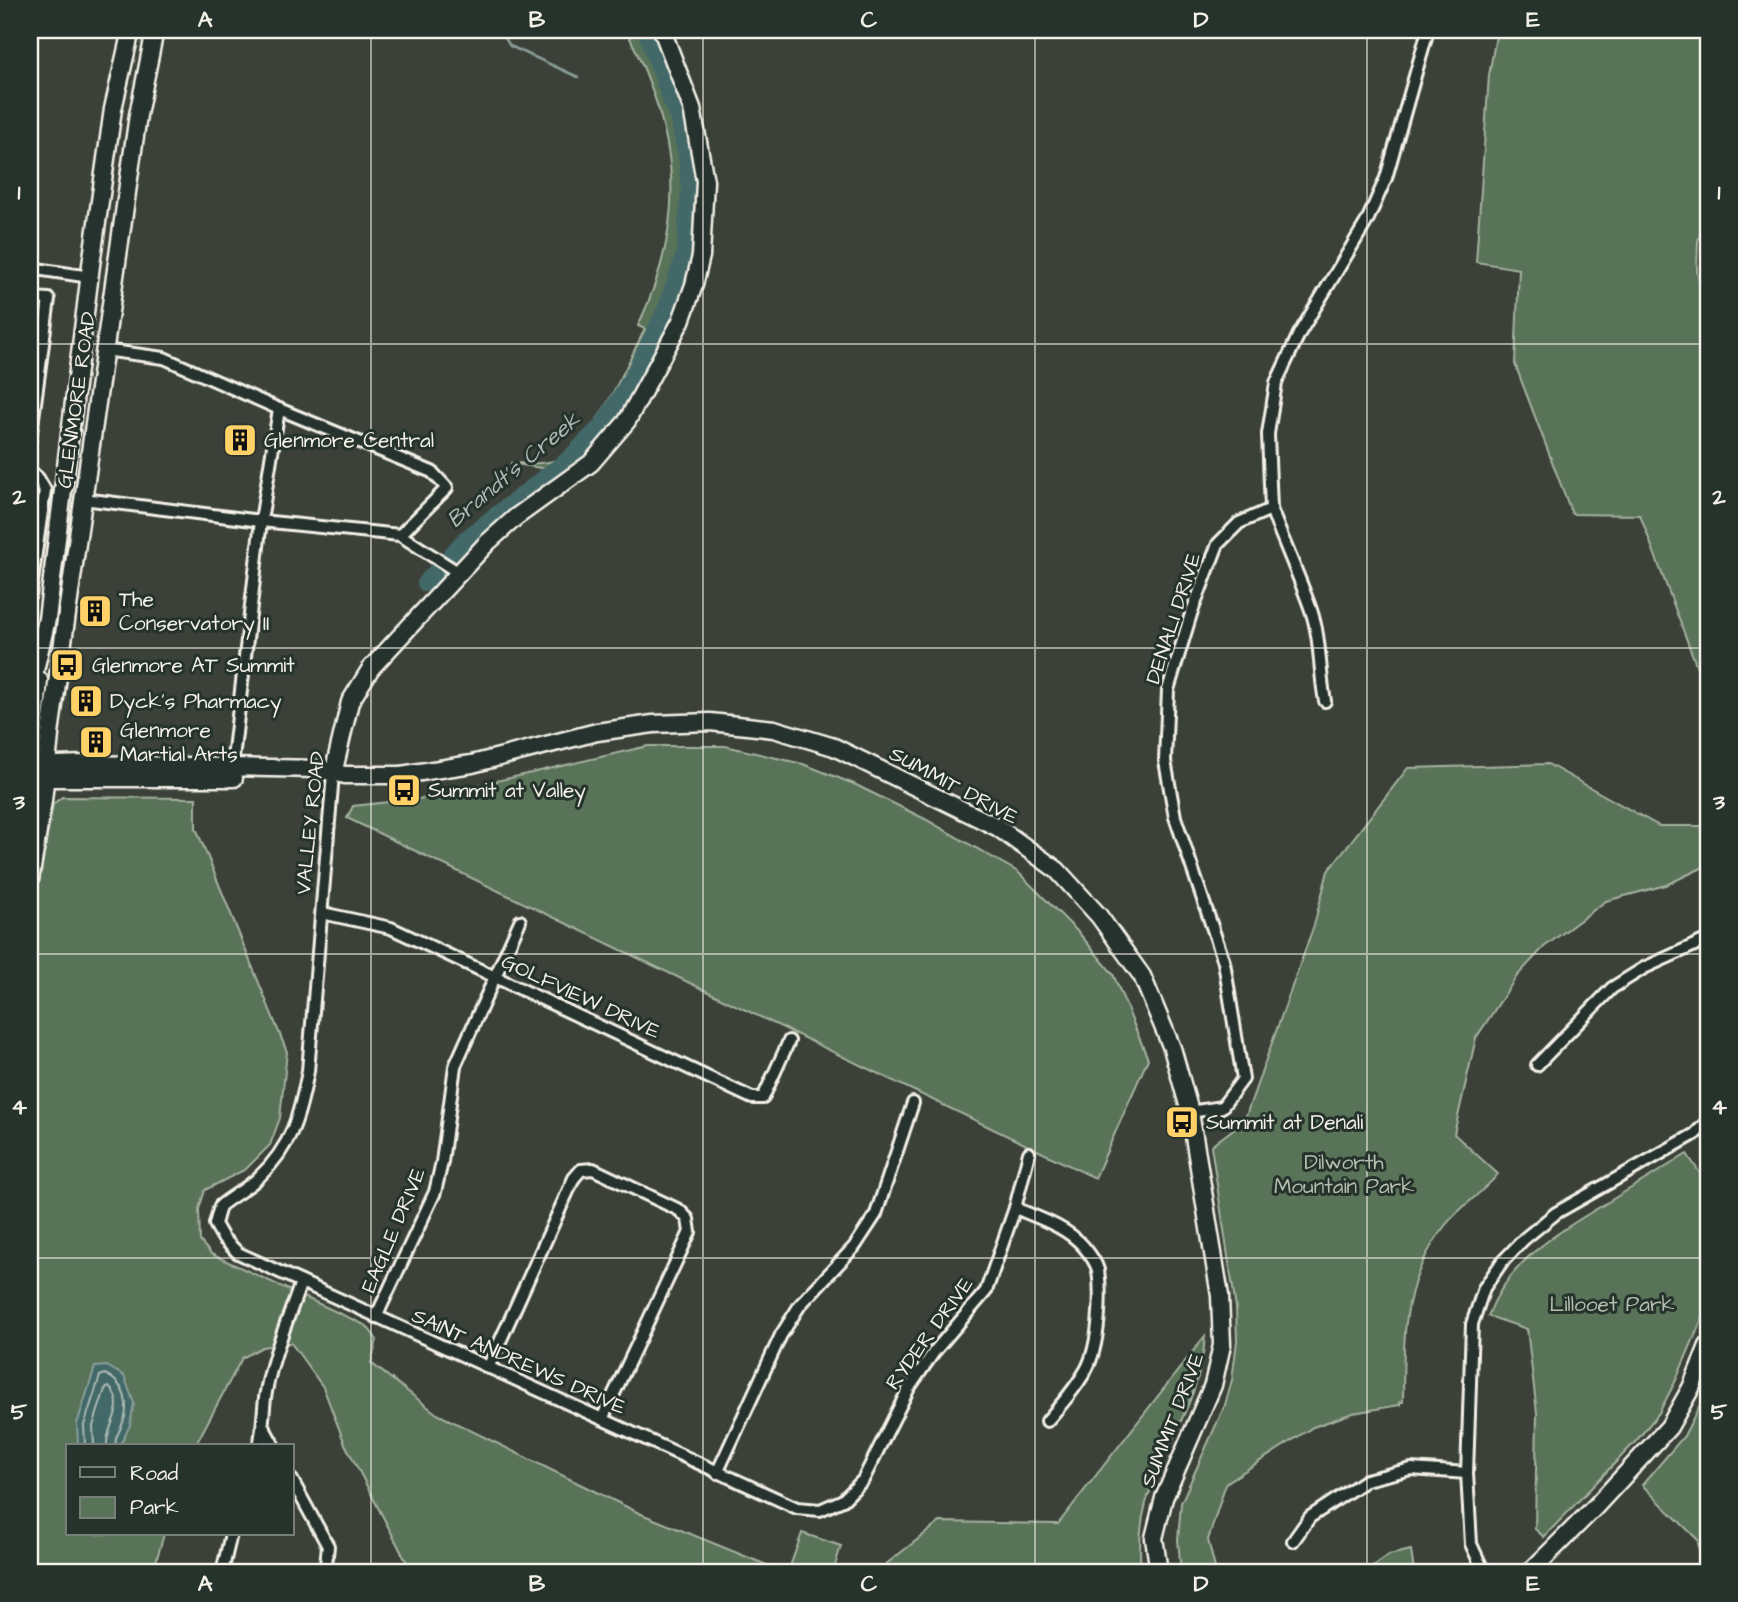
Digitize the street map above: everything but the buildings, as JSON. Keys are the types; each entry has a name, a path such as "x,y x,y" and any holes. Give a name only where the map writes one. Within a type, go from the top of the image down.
{"street":[{"name":"GLENMORE ROAD","path":"30,692 47,619 113,108 131,30"},
{"name":"GLENMORE ROAD","path":"35,772 51,726 138,115 155,30"},
{"name":"VALLEY ROAD","path":"215,1224 220,1206 258,1178 286,1146 300,1113 308,1071 333,774 350,702 371,668 487,543 516,517 591,463 627,421 685,309 701,256 705,181 692,108 662,30"},
{"path":"1325,701 1319,670 1318,640 1311,611 1271,509 1268,433 1276,383 1299,334 1367,221 1386,178 1428,30"},
{"path":"30,268 90,277 96,300 99,384"},
{"path":"30,298 49,299 30,440"},
{"path":"104,350 164,358 279,409 432,471 447,488 400,535"},
{"path":"232,767 261,521 279,409"},
{"path":"30,471 46,490 30,595"},
{"path":"83,499 400,535 458,573"},
{"name":"DENALI DRIVE","path":"1190,1112 1222,1107 1242,1079 1224,962 1175,817 1165,761 1168,690 1191,614 1218,544 1239,523 1271,509"},
{"path":"30,880 36,804 32,758 47,619"},
{"name":"SUMMIT DRIVE","path":"35,772 232,767 318,769 333,774 401,775 460,766 597,732 653,724 710,722 774,729 834,747 997,827 1057,870 1099,916 1142,976 1172,1048 1190,1112 1220,1296 1222,1345 1213,1385 1164,1498 1154,1538 1159,1572"},
{"path":"36,804 57,787 85,771 57,745 51,726"},
{"name":"SUMMIT DRIVE","path":"85,771 319,779 333,774"},
{"name":"GOLFVIEW DRIVE","path":"322,913 391,928 752,1098 763,1098 789,1041"},
{"name":"EAGLE DRIVE","path":"376,1317 435,1192 442,1162 455,1066 520,921"},
{"path":"1537,1065 1612,988 1644,968 1708,939"},
{"path":"717,1473 781,1335 800,1305 855,1246 876,1214 913,1102"},
{"path":"1484,1572 1471,1544 1467,1473 1472,1324 1484,1289 1524,1239 1556,1213 1695,1134 1708,1121"},
{"name":"RYDER DRIVE","path":"820,1510 843,1500 863,1480 909,1388 934,1352 986,1291 1015,1208 1029,1153"},
{"path":"488,1368 574,1178 581,1170 593,1169 679,1210 688,1219 690,1232 602,1419"},
{"path":"1015,1208 1056,1226 1073,1237 1085,1248 1097,1268 1098,1309 1094,1353 1065,1401 1047,1421"},
{"name":"SAINT ANDREWS DRIVE","path":"215,1224 223,1238 238,1253 717,1473 797,1508 820,1510"},
{"path":"260,1444 264,1429 265,1397 301,1282"},
{"path":"1530,1572 1669,1427 1691,1388 1708,1346"},
{"path":"264,1429 273,1444"},
{"path":"1293,1541 1310,1517 1366,1480 1411,1469 1467,1473"},
{"path":"294,1484 328,1546 322,1572"},
{"path":"222,1572 231,1536"}],"green space":[{"path":"626,30 654,30 682,110 694,189 694,216 686,268 664,332 617,412 589,450 565,472 510,463 553,461 568,453 582,440 607,404 645,329 638,326 665,248 671,212 671,176 667,141 657,105 644,68"},
{"path":"1497,30 1708,30 1708,214 1698,241 1697,271 1708,326 1708,677 1701,678 1640,515 1572,514 1515,364 1519,269 1476,262 1489,75"},
{"path":"648,746 725,746 803,764 854,784 925,819 1018,872 1079,933 1113,974 1148,1059 1095,1178 347,818 353,806 389,802 397,804"},
{"name":"Dilworth Mountain Park","path":"1548,764 1659,826 1708,826 1708,865 1666,885 1606,901 1544,947 1517,976 1476,1038 1454,1134 1498,1174 1444,1227 1420,1269 1412,1289 1405,1332 1403,1402 1400,1402 1400,1405 1353,1413 1313,1427 1226,1483 1208,1540 1216,1572 1181,1572 1178,1540 1181,1503 1225,1405 1232,1380 1237,1341 1236,1308 1211,1146 1244,1121 1314,925 1328,871 1408,768"},
{"path":"62,797 196,798 196,828 287,1052 280,1118 270,1145 246,1169 205,1190 199,1209 200,1241 211,1254 367,1326 377,1340 371,1363 437,1414 639,1513 784,1572 405,1572 407,1563 345,1444 323,1387 291,1343 262,1347 242,1358 196,1444 66,1444 66,1536 163,1536 153,1572 30,1572 30,974 39,879 53,804"},
{"name":"Lillooet Park","path":"1687,1154 1708,1185 1708,1305 1659,1413 1637,1440 1544,1537 1535,1529 1537,1413 1527,1329 1488,1316 1507,1281 1533,1253 1581,1219"},
{"path":"1205,1336 1197,1381 1146,1503 1140,1537 1141,1572 876,1572 940,1522 1058,1524"},
{"path":"1708,1389 1708,1572 1701,1572 1698,1540 1642,1485 1684,1436"},
{"path":"802,1533 841,1546 833,1572 788,1572"},
{"path":"1411,1550 1414,1572 1365,1572 1389,1555"}],"water":[{"path":"107,1366 124,1376 134,1403 122,1444 78,1444 77,1424 95,1367"}],"waterway":[{"path":"500,30 510,46 578,77"},
{"name":"Brandt's Creek","path":"426,583 466,539 568,460 604,424 633,377 666,310 685,255 690,189 687,155 679,120 646,30"}],"place":[{"name":"Glenmore Central","path":"240,440"},
{"name":"The Conservatory II","path":"95,611"},
{"name":"Glenmore AT Summit","path":"67,665"},
{"name":"Dyck's Pharmacy","path":"86,701"},
{"name":"Glenmore Martial Arts","path":"96,742"},
{"name":"Summit at Valley","path":"404,790"},
{"name":"Summit at Denali","path":"1182,1122"}]}
